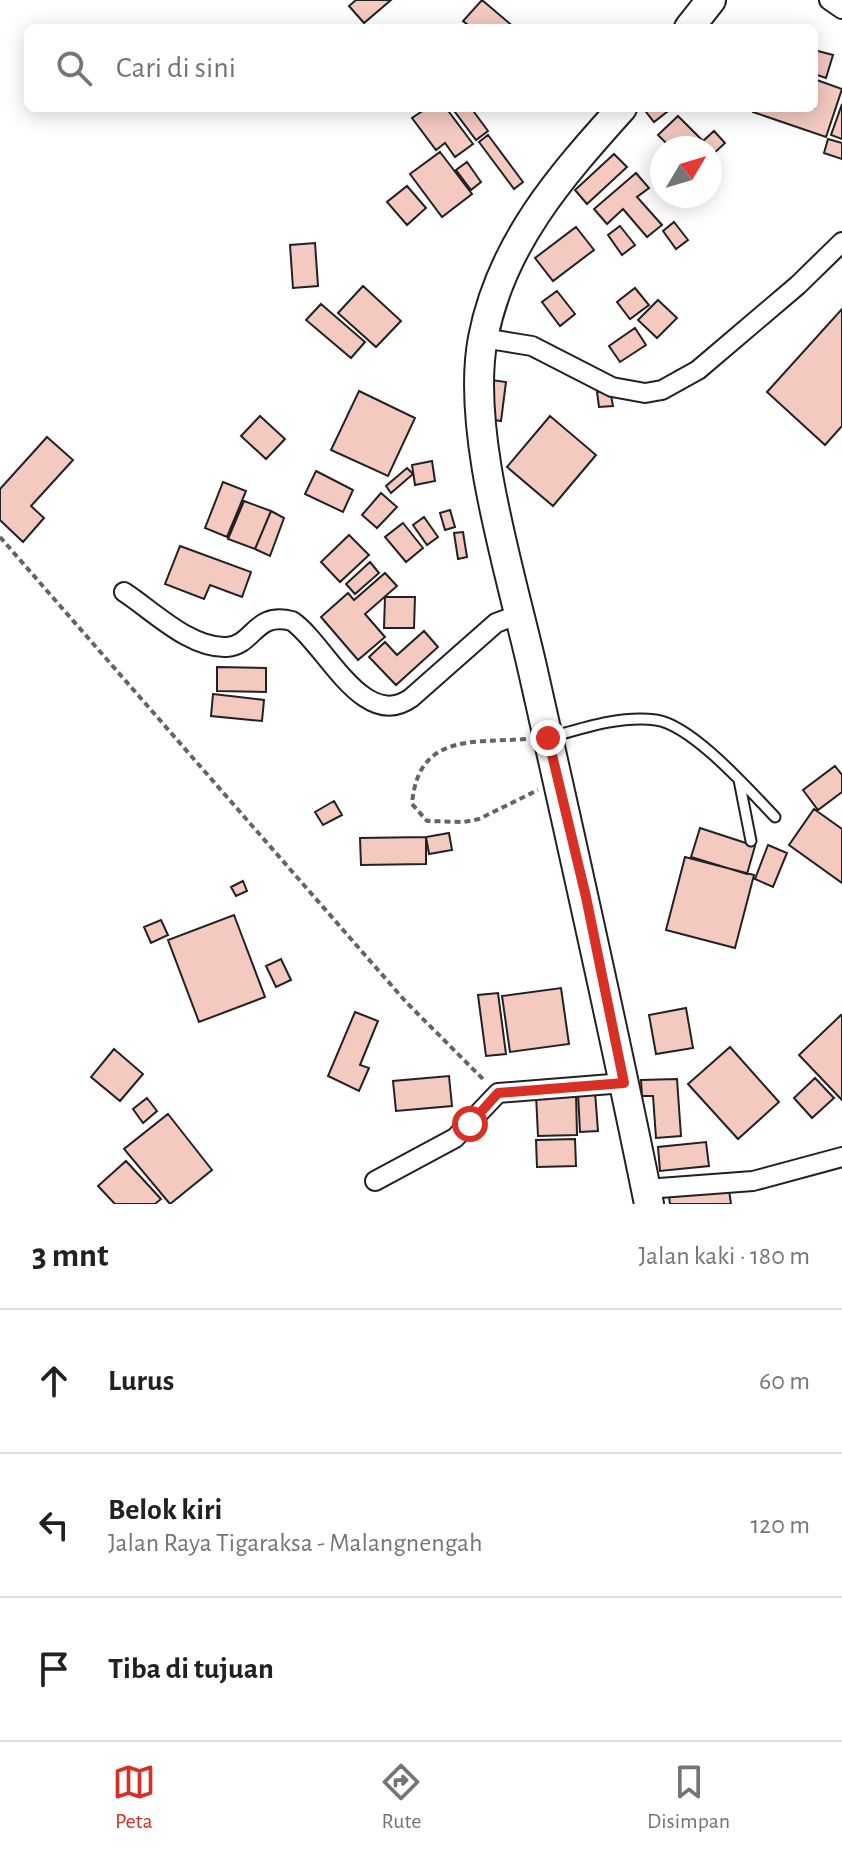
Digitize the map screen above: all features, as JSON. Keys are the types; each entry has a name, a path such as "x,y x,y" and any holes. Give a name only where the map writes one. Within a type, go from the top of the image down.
{"main road":[{"path":"692,24 711,0"},
{"path":"618,112 572,164 528,221 503,269 483,338 480,423 648,1197"}],"street":[{"path":"829,0 842,9"},
{"path":"483,338 532,346 574,370 620,389 645,393 662,390 707,362 798,285 842,242"},
{"path":"124,592 193,638 216,646 238,643 270,619 292,621 366,699 386,708 401,705 411,698 496,623 520,614"},
{"path":"375,1181 455,1138 498,1093 624,1083"},
{"path":"648,1197 753,1181 842,1157"}],"lane":[{"path":"548,738 620,722 660,721 717,758 775,817"},
{"path":"739,780 751,841"}],"path":[{"path":"0,537 406,1002 498,1093"},
{"path":"548,738 486,738 449,748 429,761 416,775 412,804 427,821 464,822 558,780"}],"building":[{"path":"356,0 391,0 364,23 349,6"},
{"path":"482,0 510,24 467,24 463,21"},
{"path":"818,51 833,55 826,78 818,75"},
{"path":"818,80 842,89 826,137 753,112 818,112"},
{"path":"842,104 842,139 831,135"},
{"path":"421,112 449,112 473,144 455,157 445,143 436,150 412,118"},
{"path":"455,112 474,112 488,131 476,140"},
{"path":"646,112 667,112 654,122"},
{"path":"678,116 698,136 659,136"},
{"path":"488,135 523,182 514,189 479,142"},
{"path":"828,139 842,143 842,159 824,153"},
{"path":"440,152 472,194 442,217 410,174"},
{"path":"614,154 627,167 587,204 575,190"},
{"path":"467,162 481,182 471,190 456,170"},
{"path":"636,173 649,188 637,197 662,225 647,237 623,209 607,224 594,209"},
{"path":"407,186 426,208 407,225 387,202"},
{"path":"674,222 688,240 676,249 663,231"},
{"path":"620,226 635,245 622,255 608,235"},
{"path":"576,227 594,250 553,281 535,258"},
{"path":"315,243 318,286 293,288 290,245"},
{"path":"363,286 401,321 376,347 338,313"},
{"path":"635,288 649,305 630,319 617,302"},
{"path":"557,291 575,314 560,326 542,302"},
{"path":"658,300 677,318 657,338 638,320"},
{"path":"321,304 365,342 351,358 306,320"},
{"path":"842,309 842,426 825,445 767,392"},
{"path":"635,328 646,345 620,362 609,346"},
{"path":"491,380 506,382 501,421 487,419"},
{"path":"610,390 613,406 599,407 597,392"},
{"path":"359,391 415,418 388,476 331,450"},
{"path":"260,416 285,439 266,459 241,436"},
{"path":"550,416 596,455 553,506 507,467"},
{"path":"47,437 73,460 31,506 44,518 23,542 0,520 0,489"},
{"path":"432,461 435,481 415,485 412,465"},
{"path":"407,468 413,474 391,493 386,486"},
{"path":"316,471 353,490 343,512 305,494"},
{"path":"223,482 246,491 227,537 205,528"},
{"path":"381,493 397,507 377,528 362,515"},
{"path":"244,501 271,511 255,549 228,539"},
{"path":"450,510 455,527 445,530 440,513"},
{"path":"271,511 284,518 270,556 255,549"},
{"path":"424,517 438,537 427,545 413,525"},
{"path":"403,523 423,548 406,562 385,537"},
{"path":"463,532 467,557 458,559 454,533"},
{"path":"349,535 369,555 340,582 321,562"},
{"path":"180,546 251,572 242,597 210,585 204,599 165,584"},
{"path":"370,562 379,573 355,594 346,584"},
{"path":"385,573 397,586 365,614 385,637 358,660 321,617 348,593 354,600"},
{"path":"385,597 415,597 414,628 384,628"},
{"path":"424,631 438,647 396,685 369,657 385,642 397,655"},
{"path":"217,667 266,668 266,692 217,691"},
{"path":"213,694 264,700 262,721 211,716"},
{"path":"835,766 842,775 842,792 818,810 803,790"},
{"path":"334,801 342,815 323,825 315,812"},
{"path":"814,809 842,829 842,883 789,845"},
{"path":"700,828 755,846 747,874 691,857"},
{"path":"449,833 452,850 429,854 426,837"},
{"path":"426,837 426,864 361,865 360,838"},
{"path":"768,845 787,853 773,887 755,879"},
{"path":"685,857 754,875 735,948 666,930"},
{"path":"243,881 247,891 236,896 231,887"},
{"path":"234,915 265,997 199,1022 168,940"},
{"path":"161,920 168,935 151,943 144,927"},
{"path":"281,959 291,980 276,987 266,966"},
{"path":"561,988 569,1044 510,1052 502,996"},
{"path":"498,993 506,1054 486,1056 478,995"},
{"path":"686,1008 693,1048 656,1054 649,1015"},
{"path":"355,1012 378,1021 360,1065 369,1068 359,1091 328,1076"},
{"path":"842,1016 842,1100 799,1055"},
{"path":"730,1047 779,1102 738,1139 688,1084"},
{"path":"114,1049 143,1074 120,1101 91,1077"},
{"path":"449,1076 452,1106 396,1111 393,1081"},
{"path":"815,1078 834,1098 812,1118 794,1098"},
{"path":"677,1079 681,1136 656,1138 653,1096 642,1096 641,1080"},
{"path":"595,1092 598,1131 580,1132 578,1093"},
{"path":"576,1094 577,1135 538,1136 536,1095"},
{"path":"147,1098 157,1111 143,1123 133,1109"},
{"path":"168,1114 212,1170 170,1204 124,1149"},
{"path":"575,1139 576,1166 537,1167 536,1140"},
{"path":"706,1142 709,1166 660,1171 658,1147"},
{"path":"126,1161 161,1199 155,1204 115,1204 98,1186"},
{"path":"729,1190 731,1204 670,1204 669,1197"}],"route":[{"path":"470,1124 498,1093 624,1083 586,897 548,738"}]}
